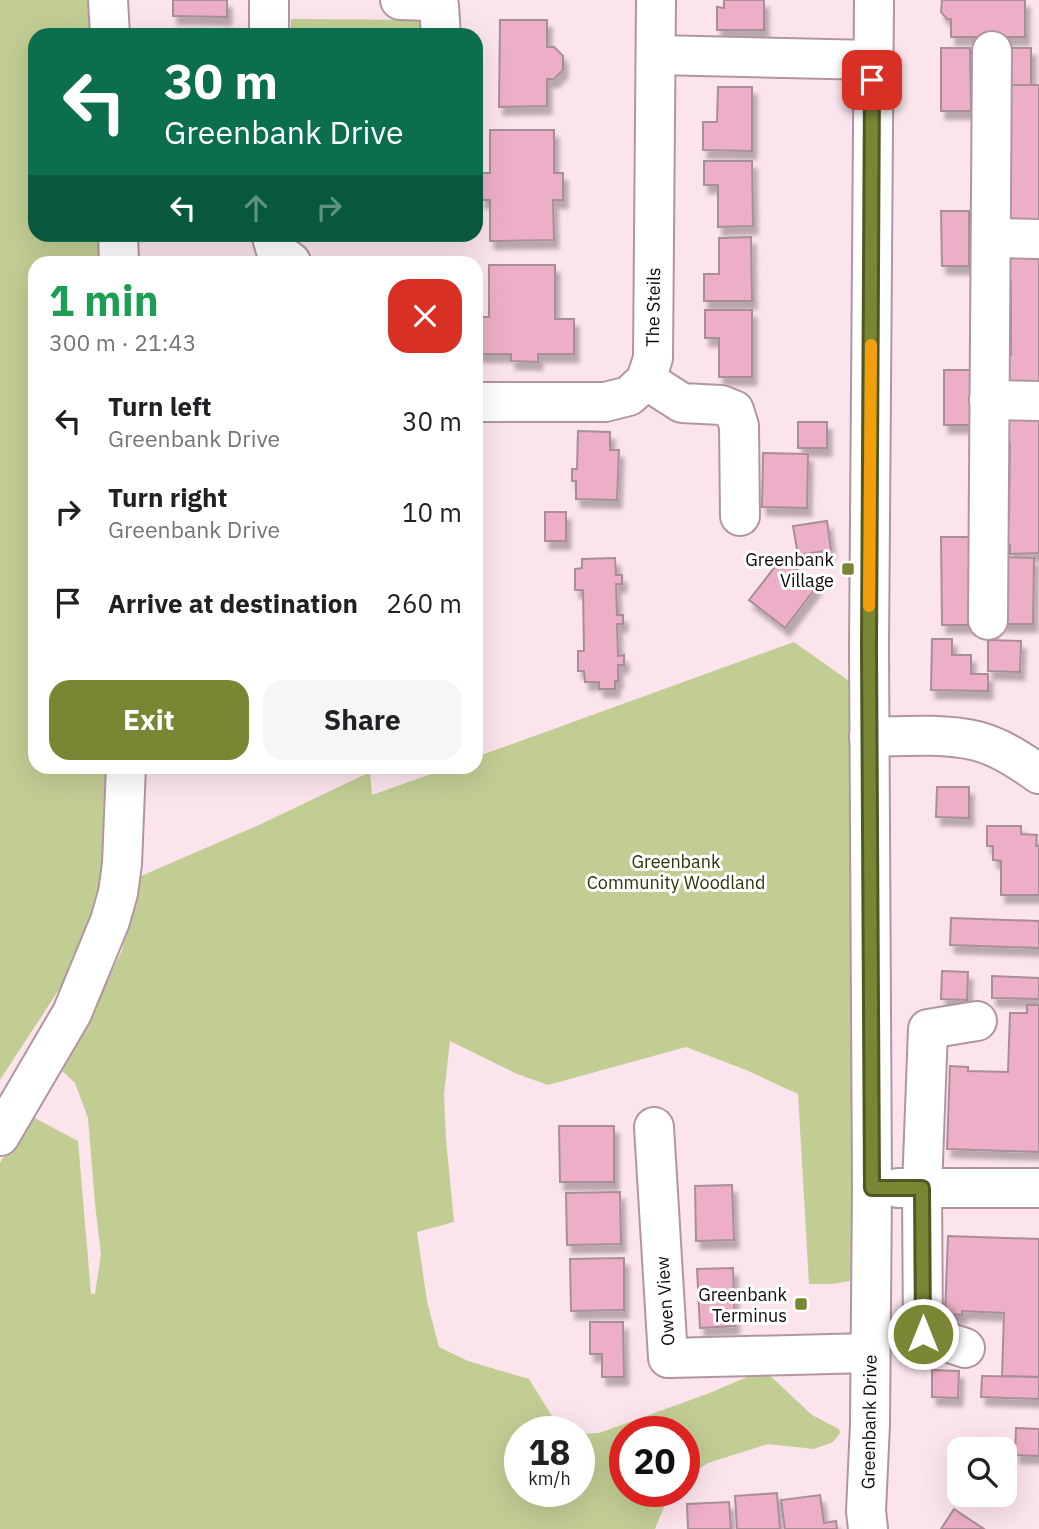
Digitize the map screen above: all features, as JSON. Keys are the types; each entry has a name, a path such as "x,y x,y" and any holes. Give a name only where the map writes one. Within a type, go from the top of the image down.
{"street":[{"path":"108,0 110,28"},
{"path":"269,0 269,28"},
{"path":"400,0 429,1 439,6 441,28"},
{"name":"The Steils","path":"646,380 653,358 656,0"},
{"name":"Greenbank Drive","path":"868,1529 866,1511 872,1188 869,737 874,0"},
{"path":"988,620 992,51"},
{"path":"656,55 873,60"},
{"path":"991,238 1039,239"},
{"path":"273,242 276,251 283,256"},
{"path":"483,402 605,402 629,396 646,380 682,402 721,405 734,410 739,426 740,516"},
{"path":"989,400 1039,401"},
{"path":"869,737 939,737 978,741 1012,755 1039,775"},
{"path":"0,1136 72,1013 110,921 122,864 126,774"},
{"path":"965,1348 923,1334 922,1188 928,1029 977,1021"},
{"name":"Owen View","path":"654,1127 668,1358 870,1353"},
{"path":"872,1188 1039,1188"}],"green space":[{"path":"0,0 93,0 96,28 28,28 28,242 104,242 105,256 28,256 28,774 108,774 107,819 99,900 71,971 0,1080"},
{"path":"291,19 425,20 425,28 291,28"},
{"name":"Greenbank Community Woodland","path":"794,642 849,681 862,1279 832,1284 809,1284 798,1094 686,1047 548,1085 517,1074 450,1041 444,1094 454,1222 417,1232 427,1301 439,1347 468,1361 529,1379 552,1416 504,1416 504,1507 595,1507 595,1433 609,1429 609,1507 664,1507 655,1529 0,1529 0,1163 29,1115 78,1141 91,1294 95,1294 101,1254 88,1118 75,1083 62,1071 122,950 141,876 261,824 366,774 370,774 372,795 431,774 483,774 483,754"},
{"path":"764,1370 812,1415 839,1429 840,1433 833,1442 814,1449 768,1444 708,1463 700,1469 700,1416 646,1416"}],"building":[{"path":"173,0 227,0 227,17 173,16"},
{"path":"724,0 764,0 764,30 717,30 717,7 724,8"},
{"path":"942,0 1025,0 1025,37 951,37 951,19 947,19 941,12"},
{"path":"500,20 547,20 547,47 554,47 563,56 563,70 554,79 547,79 547,106 499,107"},
{"path":"941,48 970,48 971,111 941,111"},
{"path":"1003,48 1031,48 1031,85 1002,85"},
{"path":"1011,85 1039,85 1039,229 1002,221 1001,194 1011,194 1011,119 1000,96 1011,96"},
{"path":"718,87 752,87 752,151 703,150 703,122 717,122"},
{"path":"490,130 554,130 554,173 563,173 563,200 553,200 554,240 490,241 490,200 483,200 483,173 490,173"},
{"path":"704,161 752,161 753,226 718,227 718,185 704,185"},
{"path":"941,211 969,211 969,266 942,266"},
{"path":"751,237 752,301 704,301 704,274 719,274 719,238"},
{"path":"1039,246 1039,390 1011,390 1011,381 1002,381 1002,355 1011,355 1011,280 1000,280 996,261"},
{"path":"489,265 555,265 555,319 574,319 574,354 538,354 538,362 511,361 511,354 483,354 483,317 489,317"},
{"path":"705,310 752,310 752,377 719,377 719,338 705,338"},
{"path":"944,370 970,370 971,425 944,425"},
{"path":"1010,409 1039,410 1039,553 1010,554 1010,545 1001,545 1000,519 1009,519 1010,444 999,444 999,420 1010,420"},
{"path":"798,422 827,422 827,448 798,448"},
{"path":"578,431 610,432 610,450 619,450 617,500 576,499 576,481 572,481 572,469 577,469"},
{"path":"763,453 808,454 807,508 762,507"},
{"path":"545,512 566,512 566,541 545,541"},
{"path":"827,521 831,550 798,555 793,526"},
{"path":"941,537 971,537 971,625 942,625"},
{"path":"1002,557 1034,558 1033,624 1001,624"},
{"path":"615,558 616,575 622,575 622,584 616,584 617,615 623,615 623,624 617,624 618,656 624,655 624,665 618,665 615,689 599,689 599,682 585,682 584,671 578,671 578,651 584,651 583,590 575,590 575,569 582,568 582,559"},
{"path":"782,558 817,586 785,628 749,600"},
{"path":"932,639 952,639 952,655 971,655 971,674 988,674 988,691 931,690"},
{"path":"988,640 1021,641 1020,672 988,671"},
{"path":"937,787 969,787 969,818 936,817"},
{"path":"987,826 1021,826 1021,834 1037,835 1039,895 1001,895 1001,861 993,860 993,846 987,846"},
{"path":"951,918 1039,921 1039,948 950,945"},
{"path":"942,971 968,972 967,1000 941,999"},
{"path":"992,976 1039,978 1039,999 992,998"},
{"path":"1027,1005 1039,1005 1039,1152 947,1149 950,1066 968,1067 968,1071 1008,1072 1010,1013 1027,1013"},
{"path":"559,1126 614,1126 614,1182 560,1182"},
{"path":"732,1185 734,1240 696,1241 695,1186"},
{"path":"620,1192 621,1244 567,1245 566,1193"},
{"path":"948,1236 1039,1239 1039,1377 1002,1376 1004,1313 962,1311 962,1315 945,1314"},
{"path":"624,1258 624,1310 571,1311 570,1259"},
{"path":"733,1268 735,1326 700,1328 697,1269"},
{"path":"590,1322 623,1322 624,1377 602,1377 602,1354 590,1354"},
{"path":"932,1370 959,1371 958,1398 932,1397"},
{"path":"982,1376 1039,1377 1039,1399 981,1397"},
{"path":"1016,1428 1039,1429 1039,1456 1017,1455"},
{"path":"777,1493 780,1529 737,1529 735,1496"},
{"path":"820,1495 824,1523 836,1521 837,1529 785,1529 781,1500"},
{"path":"729,1502 731,1529 688,1529 687,1507 700,1507 700,1503"},
{"path":"954,1509 984,1529 941,1529"}],"slow traffic":[{"path":"869,606 871,345"}],"place":[{"name":"Greenbank Village","path":"848,569"},
{"name":"Greenbank Terminus","path":"801,1304"}],"route":[{"path":"872,80 869,648 872,1188 922,1188 923,1334"}]}
